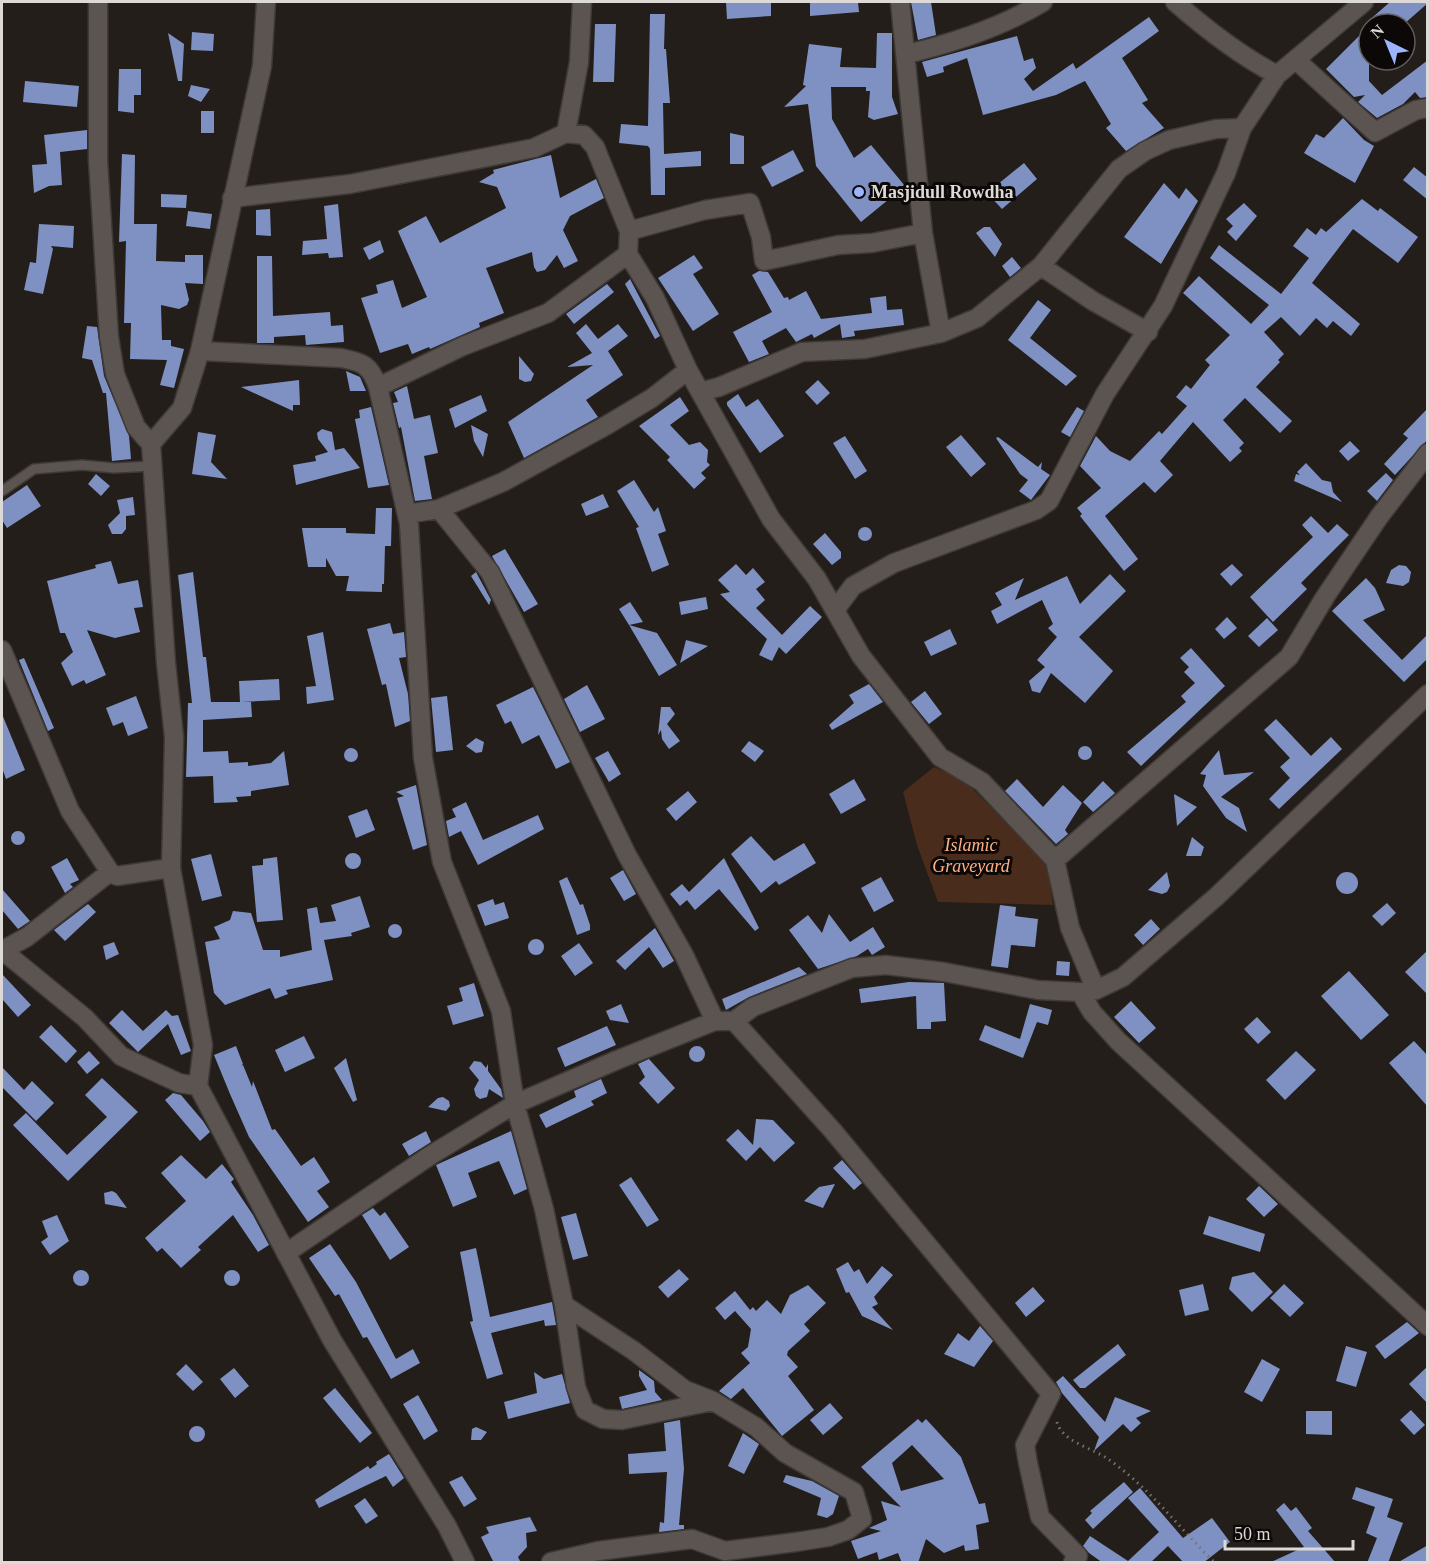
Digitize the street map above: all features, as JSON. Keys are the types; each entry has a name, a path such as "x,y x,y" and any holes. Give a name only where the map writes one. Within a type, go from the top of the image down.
{"street":[{"path":"98,2 98,160 109,337 115,374 136,428 151,444 166,663 174,737 171,868 203,1045 198,1086 332,1340 447,1526 465,1563"},
{"path":"151,444 182,408 200,351 262,66 266,2"},
{"path":"566,133 579,62 582,2"},
{"path":"900,2 907,54 922,233 941,333"},
{"path":"907,54 942,46 1022,15 1043,2"},
{"path":"1175,2 1238,53 1278,75"},
{"path":"835,610 853,586 894,563 1036,510 1049,501 1105,394 1163,306 1226,173 1242,128 1278,75 1364,2"},
{"path":"1296,60 1375,132 1416,110 1428,108"},
{"path":"700,392 719,387 802,352 866,349 941,333 977,318 1041,266 1119,169 1145,151 1169,140 1216,129 1242,128"},
{"path":"232,198 350,184 534,148 566,133 584,135 595,147 629,231 628,254 655,298 688,370 771,519 817,579 861,656 940,757 982,782 1055,860 1092,1012 1118,1041 1428,1326"},
{"path":"629,231 705,210 750,202 761,237 764,261 838,245 872,243 922,233"},
{"path":"378,387 463,346 548,313 628,254"},
{"path":"1041,266 1093,301 1148,332"},
{"path":"200,351 341,358 362,362 373,374 407,513 423,758 441,862 501,1011 515,1104 544,1209 564,1305 576,1387 585,1410 603,1419 622,1420 713,1401"},
{"path":"407,513 439,509 503,482 652,398 688,370"},
{"path":"1055,860 1289,657 1325,597 1379,517 1428,453"},
{"path":"439,509 490,572 627,855 684,955 714,1021"},
{"path":"2,650 70,811 110,872 117,876 171,868"},
{"path":"286,1253 431,1155 515,1104 714,1021 734,1021 753,1007 852,968 886,965 944,972 1038,990 1088,991 1123,977 1216,897 1428,694"},
{"path":"110,872 27,937 2,950 85,1018 121,1056 179,1083 198,1086"},
{"path":"734,1021 833,1131 1052,1394 1025,1445 1040,1516 1078,1556 1073,1563"},
{"path":"551,1563 598,1551 692,1539 725,1551 806,1540 848,1530 862,1519 854,1492 785,1453 756,1427 713,1401 685,1390 634,1351 564,1305"}],"lane":[{"path":"2,491 34,469 82,465 114,468 153,466"}],"path":[{"path":"1052,1394 1058,1428 1067,1436 1109,1459 1149,1493 1214,1563"}],"green space":[{"name":"Islamic Graveyard","path":"934,767 965,781 1047,863 1053,905 938,902 917,845 903,792"}],"building":[{"path":"726,2 771,2 771,16 727,19"},
{"path":"810,2 858,2 859,12 810,16"},
{"path":"911,2 931,2 936,35 918,40"},
{"path":"1390,2 1428,2 1417,13 1379,12"},
{"path":"650,14 665,14 664,49 666,49 670,103 663,103 664,154 701,151 701,166 665,168 665,195 651,195 650,149 648,146 619,143 621,124 648,126"},
{"path":"1149,17 1159,31 1122,58 1148,100 1142,103 1164,128 1126,151 1106,128 1111,124 1085,81 1056,95 983,115 967,58 943,67 944,72 927,77 922,62 1017,36 1024,61 1033,58 1036,68 1024,79 1033,91 1073,63 1076,69"},
{"path":"595,24 616,24 614,82 593,82"},
{"path":"192,32 214,34 213,51 191,50"},
{"path":"168,33 184,44 182,81 178,81"},
{"path":"877,33 892,33 892,97 898,114 874,120 868,117 870,91 866,91 866,87 831,87 832,119 854,158 871,145 905,186 861,222 816,166 808,104 784,107 806,86 803,85 809,44 842,48 840,67 876,68"},
{"path":"1357,38 1357,72 1369,72 1369,81 1382,95 1412,72 1417,72 1417,68 1428,60 1428,97 1420,98 1415,92 1403,104 1377,118 1358,102 1365,95 1354,97 1326,69"},
{"path":"119,69 141,69 141,95 134,95 134,113 118,111"},
{"path":"25,81 79,86 77,107 23,102"},
{"path":"191,85 210,89 201,102 188,96"},
{"path":"201,111 214,111 214,133 201,133"},
{"path":"1343,118 1364,140 1374,146 1355,183 1304,153 1316,134 1324,138"},
{"path":"87,130 87,149 60,152 62,185 49,186 34,193 32,165 47,164 44,135"},
{"path":"730,133 744,136 744,164 730,164"},
{"path":"793,150 804,171 772,187 761,167"},
{"path":"122,154 135,155 134,224 157,224 156,261 185,262 185,255 203,255 203,284 185,283 189,300 187,305 179,309 161,305 162,340 171,340 171,346 184,349 174,388 160,385 167,360 130,359 131,323 124,323 126,241 119,242"},
{"path":"551,155 560,198 596,179 604,198 570,216 563,230 578,261 564,268 557,255 545,270 537,272 532,252 486,268 504,313 479,323 480,327 430,349 429,347 412,354 408,344 380,353 361,298 378,293 376,285 393,280 402,308 427,297 398,231 426,216 440,243 506,208 497,187 479,182 494,173 493,170"},
{"path":"1024,163 1037,179 1002,209 987,193"},
{"path":"1414,167 1428,178 1428,200 1403,180"},
{"path":"1164,183 1179,199 1186,188 1198,201 1161,264 1124,237"},
{"path":"161,194 187,195 186,208 161,207"},
{"path":"1362,199 1378,211 1380,208 1418,237 1398,263 1353,229 1312,283 1360,324 1351,336 1333,321 1327,328 1316,318 1300,336 1281,317 1264,332 1284,354 1278,360 1280,362 1256,387 1292,421 1280,433 1245,398 1223,420 1244,443 1239,448 1242,451 1230,462 1193,422 1160,461 1173,475 1155,493 1144,482 1105,516 1138,559 1124,571 1080,516 1082,514 1077,508 1101,488 1080,466 1096,436 1110,451 1130,461 1159,431 1162,434 1187,406 1176,397 1186,385 1191,389 1210,365 1205,360 1230,335 1183,293 1199,276 1251,324 1269,305 1210,258 1219,245 1281,294 1309,258 1293,246 1307,228 1316,235 1321,228 1326,232"},
{"path":"1244,203 1257,216 1236,241 1227,232 1233,226 1226,219"},
{"path":"338,204 343,257 329,258 328,253 302,255 303,241 327,239 324,206"},
{"path":"270,209 271,236 256,235 256,210"},
{"path":"188,211 212,214 210,229 186,226"},
{"path":"39,224 74,226 73,248 51,246 53,249 43,294 24,290 30,262 36,263"},
{"path":"984,227 990,227 1002,244 995,257 976,233"},
{"path":"380,240 384,252 369,260 363,248"},
{"path":"694,255 703,268 693,274 719,314 693,331 658,278"},
{"path":"257,256 272,256 273,316 330,312 331,326 343,325 344,342 306,345 305,335 274,337 274,343 257,343"},
{"path":"1012,257 1021,268 1010,277 1002,266"},
{"path":"759,271 768,272 784,298 788,297 789,300 806,291 821,319 872,313 870,298 886,296 887,310 902,309 904,325 854,331 855,336 842,338 840,324 814,338 812,334 796,342 786,328 762,341 769,354 749,362 733,332 772,312 752,275"},
{"path":"630,279 660,336 655,339 625,284"},
{"path":"607,284 614,292 574,324 566,314"},
{"path":"1038,300 1051,310 1030,338 1077,376 1066,386 1008,340"},
{"path":"586,324 598,339 618,324 628,336 608,351 623,375 586,400 598,417 524,458 508,422 593,365 567,367 592,353 576,333"},
{"path":"87,326 97,327 104,376 129,436 131,459 112,461 106,393 103,393 92,360 82,358"},
{"path":"519,356 534,374 531,381 525,382 519,379"},
{"path":"346,371 360,377 366,391 350,391"},
{"path":"299,380 300,405 293,405 293,411 241,387"},
{"path":"818,380 830,393 817,405 805,392"},
{"path":"407,386 414,419 430,415 438,453 424,456 432,499 415,501 401,427 399,428 393,403 398,402 394,392"},
{"path":"738,394 746,407 758,399 784,436 760,453 727,405 727,402"},
{"path":"481,395 487,411 455,428 449,409"},
{"path":"680,397 689,411 670,425 689,445 700,442 708,450 707,462 710,465 701,473 706,478 694,489 667,460 670,457 639,426"},
{"path":"371,407 389,485 368,488 355,419 360,418 359,410"},
{"path":"1077,407 1084,411 1070,437 1061,432"},
{"path":"1428,408 1428,439 1395,475 1384,464 1408,438 1403,434"},
{"path":"471,425 488,434 483,457 474,441"},
{"path":"322,429 332,432 335,450 344,448 360,468 296,485 293,465 316,461 315,456 328,452 318,439 317,433"},
{"path":"198,432 216,435 211,462 227,479 192,474"},
{"path":"961,435 986,464 971,477 946,447"},
{"path":"845,436 867,471 855,479 833,443"},
{"path":"998,437 1038,467 1042,462 1041,469 1050,475 1031,500 1019,491 1028,480 1020,474 996,438"},
{"path":"1350,441 1360,451 1348,461 1339,451"},
{"path":"1306,463 1322,480 1331,482 1333,492 1342,502 1294,481 1296,474 1300,475 1297,472"},
{"path":"1386,473 1393,480 1377,501 1367,491"},
{"path":"96,474 110,486 101,496 88,484"},
{"path":"634,480 654,512 658,507 666,531 658,534 669,565 652,572 636,528 639,527 617,491"},
{"path":"27,485 41,506 7,528 2,520 2,502"},
{"path":"603,494 609,507 586,516 581,504"},
{"path":"133,497 135,515 126,516 126,529 122,534 112,534 108,525 120,513 117,500"},
{"path":"376,508 392,508 391,546 385,546 382,592 346,591 349,576 336,576 326,558 326,567 308,567 302,528 346,528 346,533 375,534"},
{"path":"1311,516 1328,533 1337,524 1349,535 1301,583 1307,589 1273,622 1250,597 1313,537 1302,525"},
{"path":"865,527 870,529 872,534 870,539 865,541 860,539 858,534 860,529"},
{"path":"825,533 841,552 841,558 832,565 813,544"},
{"path":"505,549 538,604 524,612 492,556"},
{"path":"111,561 118,584 138,580 143,607 134,608 140,632 115,638 87,630 106,675 86,684 84,680 72,686 61,663 73,652 65,633 60,633 47,581 96,568 95,565"},
{"path":"736,564 746,575 753,568 765,582 756,589 765,600 756,608 782,635 810,606 822,617 786,654 779,647 772,661 759,655 767,639 720,594 730,592 718,580"},
{"path":"1232,564 1243,575 1231,586 1220,574"},
{"path":"1399,565 1406,566 1411,572 1409,582 1403,586 1386,583 1391,570"},
{"path":"193,572 211,702 240,702 239,681 279,679 280,700 242,702 251,702 252,717 203,720 203,752 228,751 229,763 248,762 248,766 271,763 284,751 289,785 251,791 251,796 236,797 238,802 214,803 213,776 186,777 188,703 192,703 178,575"},
{"path":"476,572 491,600 489,605 471,576"},
{"path":"1110,574 1126,591 1079,637 1113,671 1085,703 1051,673 1040,693 1032,691 1029,681 1045,667 1037,660 1057,637 1048,628 1053,624 1042,600 997,624 991,611 1002,605 995,593 1024,578 1015,600 1067,576 1080,604"},
{"path":"1366,578 1375,588 1385,610 1363,620 1402,660 1428,634 1428,658 1404,682 1332,611"},
{"path":"706,597 708,609 681,615 679,602"},
{"path":"630,602 643,622 629,625 619,609"},
{"path":"1227,617 1237,628 1224,639 1215,629"},
{"path":"1267,618 1278,630 1259,647 1248,636"},
{"path":"390,623 393,634 404,632 406,657 399,658 408,694 410,721 395,727 386,684 382,685 367,629"},
{"path":"629,625 657,633 677,665 659,676"},
{"path":"950,629 957,644 931,656 924,642"},
{"path":"323,632 334,700 307,704 306,687 316,686 307,636"},
{"path":"686,640 708,646 680,663"},
{"path":"1191,648 1225,686 1141,766 1127,752 1186,702 1181,696 1195,683 1184,672 1189,667 1180,658"},
{"path":"24,658 54,728 48,731 19,660"},
{"path":"869,684 883,702 832,730 829,725 854,703 849,695"},
{"path":"587,685 605,719 580,732 564,699"},
{"path":"533,687 570,762 556,769 539,735 522,744 511,721 505,724 496,705"},
{"path":"925,691 942,714 929,724 911,702"},
{"path":"136,696 148,728 128,736 123,722 113,726 106,708"},
{"path":"447,696 453,750 436,752 431,698"},
{"path":"661,707 670,707 675,714 667,724 680,741 669,749 662,739 661,730 658,735"},
{"path":"2,714 25,770 6,779 2,768"},
{"path":"1276,719 1311,756 1331,737 1342,749 1279,809 1269,799 1290,778 1280,767 1290,758 1264,730"},
{"path":"476,738 484,742 482,752 476,753 466,746"},
{"path":"749,741 764,751 755,762 741,751"},
{"path":"1085,746 1090,748 1092,753 1090,758 1085,760 1080,758 1078,753 1080,748"},
{"path":"348,748 354,748 358,755 354,762 348,762 344,758 344,752"},
{"path":"1219,750 1224,775 1254,772 1221,797 1239,808 1247,832 1226,818 1203,786 1206,775 1200,774"},
{"path":"608,751 621,774 609,782 595,758"},
{"path":"854,779 866,800 841,814 829,794"},
{"path":"1017,779 1043,807 1063,785 1082,803 1065,830 1068,834 1056,844 1005,791"},
{"path":"1103,781 1115,793 1093,812 1083,802"},
{"path":"416,785 427,845 413,850 397,798 404,796 396,792"},
{"path":"688,791 697,802 676,821 666,809"},
{"path":"1174,794 1197,807 1177,826"},
{"path":"466,802 483,840 538,815 544,829 478,865 461,831 449,837 446,821 456,817 452,809"},
{"path":"367,809 375,830 356,838 348,816"},
{"path":"18,831 23,833 25,838 23,843 18,845 13,843 11,838 13,833"},
{"path":"751,836 774,861 804,843 816,863 779,885 776,881 761,893 731,854"},
{"path":"1192,837 1204,847 1201,856 1186,856"},
{"path":"353,853 361,861 353,869 345,861"},
{"path":"211,854 222,896 202,901 191,859"},
{"path":"277,857 283,920 257,922 252,866 263,865 263,859"},
{"path":"67,858 79,880 70,884 73,887 65,893 51,867"},
{"path":"724,858 759,928 755,931 719,889 695,910 687,900 680,906 670,894 682,884 689,892"},
{"path":"623,870 636,894 624,901 610,878"},
{"path":"1167,872 1170,886 1167,892 1162,894 1148,890"},
{"path":"1347,872 1355,875 1358,883 1355,891 1347,894 1339,891 1336,883 1339,875"},
{"path":"567,877 580,905 583,904 590,925 590,930 577,935 559,881"},
{"path":"881,877 894,901 874,912 861,888"},
{"path":"2,889 30,921 18,929 2,910"},
{"path":"360,896 370,927 351,933 352,936 324,940 333,980 286,990 288,994 275,999 270,988 225,1005 214,993 205,942 220,939 214,927 230,920 233,911 251,913 263,950 280,950 280,957 312,950 307,909 317,907 320,923 336,921 331,905"},
{"path":"493,899 495,905 504,902 509,918 485,926 477,905"},
{"path":"1387,903 1396,913 1382,926 1372,916"},
{"path":"88,904 96,912 65,941 54,930"},
{"path":"1000,905 1016,907 1015,916 1038,919 1035,947 1011,945 1008,968 991,966"},
{"path":"829,914 850,942 873,927 885,947 872,955 868,949 857,956 818,969 789,930 808,915 822,933"},
{"path":"1151,919 1160,929 1143,945 1134,935"},
{"path":"392,924 398,924 402,931 398,938 392,938 388,934 388,928"},
{"path":"655,928 674,961 663,968 649,947 625,970 616,961"},
{"path":"536,939 544,947 536,955 528,947"},
{"path":"114,942 119,954 106,960 103,946"},
{"path":"579,943 593,963 575,976 561,956"},
{"path":"1428,950 1428,995 1405,972"},
{"path":"1057,961 1070,962 1069,976 1056,975"},
{"path":"799,967 807,974 749,997 726,1010 722,999"},
{"path":"1349,971 1389,1015 1361,1040 1321,996"},
{"path":"2,974 31,1005 18,1017 2,999"},
{"path":"909,982 944,983 946,1021 931,1022 931,1029 917,1029 916,996 861,1003 859,989"},
{"path":"474,983 484,1016 453,1025 447,1006 463,1001 459,988"},
{"path":"1131,1001 1156,1028 1139,1043 1114,1017"},
{"path":"621,1004 629,1023 610,1020 606,1011"},
{"path":"1030,1004 1052,1010 1048,1025 1037,1022 1023,1058 979,1040 985,1025 1020,1039"},
{"path":"122,1010 143,1031 166,1010 172,1016 178,1015 191,1051 181,1055 168,1024 138,1052 109,1023"},
{"path":"1257,1017 1271,1032 1258,1044 1244,1029"},
{"path":"51,1025 77,1051 66,1063 39,1037"},
{"path":"607,1026 616,1045 565,1067 557,1048"},
{"path":"304,1036 315,1058 285,1072 275,1050"},
{"path":"1414,1041 1428,1056 1428,1107 1389,1063"},
{"path":"236,1046 243,1064 241,1066 243,1065 252,1087 253,1081 272,1130 275,1129 301,1166 314,1157 330,1182 317,1191 329,1207 308,1222 249,1137 214,1055"},
{"path":"697,1046 705,1054 697,1062 689,1054"},
{"path":"89,1051 100,1063 87,1074 77,1062"},
{"path":"1296,1051 1316,1070 1285,1100 1266,1080"},
{"path":"346,1058 357,1100 353,1102 334,1068"},
{"path":"649,1059 675,1088 658,1104 639,1083 645,1077 638,1064"},
{"path":"474,1061 481,1062 486,1068 488,1064 488,1071 501,1089 503,1098 489,1089 487,1097 480,1099 476,1096 474,1089 479,1080 469,1068"},
{"path":"2,1067 24,1090 32,1081 54,1103 36,1121 2,1087"},
{"path":"102,1078 138,1112 68,1181 13,1125 26,1113 67,1155 107,1117 85,1095"},
{"path":"601,1079 607,1093 591,1101 594,1105 546,1128 539,1115 576,1097 574,1091"},
{"path":"173,1093 181,1095 210,1132 200,1141 165,1100"},
{"path":"443,1097 449,1101 450,1106 446,1111 428,1107 438,1098"},
{"path":"756,1119 773,1120 795,1143 774,1162 760,1147 746,1161 726,1140 738,1129 753,1145"},
{"path":"426,1131 431,1142 409,1156 402,1144"},
{"path":"511,1131 527,1189 514,1195 499,1161 468,1173 477,1197 453,1207 436,1165"},
{"path":"181,1155 206,1179 222,1164 234,1179 231,1182 269,1245 258,1252 233,1215 198,1247 201,1250 181,1268 162,1248 157,1252 145,1238 186,1201 161,1173"},
{"path":"842,1160 862,1183 854,1190 833,1168"},
{"path":"631,1177 659,1220 647,1227 619,1185"},
{"path":"835,1184 823,1208 804,1201 819,1187"},
{"path":"1259,1186 1278,1204 1264,1217 1246,1199"},
{"path":"112,1191 127,1208 105,1204 104,1193"},
{"path":"373,1208 380,1216 385,1212 409,1247 390,1260 362,1215"},
{"path":"576,1213 588,1256 573,1260 561,1217"},
{"path":"57,1215 69,1241 50,1255 41,1242 48,1237 42,1221"},
{"path":"1209,1216 1265,1234 1260,1252 1203,1234"},
{"path":"330,1244 356,1282 396,1359 413,1349 420,1363 391,1379 367,1337 363,1338 339,1294 335,1296 309,1258"},
{"path":"476,1248 490,1317 552,1302 556,1325 545,1326 544,1320 491,1333 503,1374 487,1379 470,1322 473,1321 460,1252"},
{"path":"848,1262 854,1272 859,1269 867,1284 882,1266 893,1275 874,1297 878,1304 872,1307 893,1330 862,1316 849,1292 846,1293 836,1269"},
{"path":"679,1269 689,1279 668,1298 658,1287"},
{"path":"81,1270 89,1278 81,1286 73,1278"},
{"path":"232,1270 240,1278 232,1286 224,1278"},
{"path":"1254,1272 1273,1292 1252,1312 1229,1289 1232,1277"},
{"path":"1203,1284 1209,1310 1185,1316 1179,1290"},
{"path":"1284,1284 1304,1303 1290,1317 1270,1298"},
{"path":"808,1285 826,1303 804,1324 810,1331 788,1351 787,1355 798,1367 788,1376 814,1410 782,1436 743,1388 731,1399 719,1391 750,1363 741,1353 748,1347 751,1329 735,1311 725,1320 715,1308 735,1291 750,1310 753,1307 756,1311 767,1300 781,1314 790,1295"},
{"path":"1033,1287 1045,1301 1026,1317 1015,1303"},
{"path":"1407,1322 1419,1333 1385,1359 1375,1346"},
{"path":"980,1326 993,1341 974,1367 944,1354 958,1333 969,1341"},
{"path":"1118,1344 1126,1355 1085,1388 1080,1388 1073,1380"},
{"path":"1346,1346 1367,1352 1356,1387 1336,1381"},
{"path":"1262,1359 1280,1369 1262,1402 1244,1392"},
{"path":"186,1364 203,1382 193,1391 176,1374"},
{"path":"1428,1366 1428,1404 1409,1384"},
{"path":"234,1368 249,1386 235,1398 220,1379"},
{"path":"639,1370 654,1381 655,1392 662,1400 622,1409 619,1397 647,1390 639,1376"},
{"path":"534,1372 544,1379 562,1374 570,1403 508,1419 504,1402 537,1393"},
{"path":"1063,1376 1105,1422 1115,1397 1151,1411 1136,1418 1141,1423 1131,1432 1123,1424 1094,1451 1099,1437 1062,1393 1056,1382"},
{"path":"335,1388 372,1433 360,1443 323,1398"},
{"path":"418,1395 438,1431 424,1440 403,1404"},
{"path":"830,1403 843,1418 823,1435 810,1420"},
{"path":"1411,1410 1425,1425 1414,1435 1400,1420"},
{"path":"1306,1411 1332,1411 1332,1435 1306,1434"},
{"path":"918,1419 922,1423 926,1419 961,1457 979,1504 985,1503 989,1522 976,1525 979,1549 965,1551 964,1545 944,1553 926,1539 918,1563 902,1563 898,1553 879,1560 877,1552 858,1559 851,1541 881,1531 869,1528 887,1520 881,1501 901,1507 861,1467","holes":["912,1445 944,1479 901,1491 892,1463"]},
{"path":"680,1420 684,1469 679,1525 684,1525 684,1529 659,1532 660,1522 664,1523 667,1472 629,1474 628,1454 666,1451 664,1423"},
{"path":"197,1426 205,1434 197,1442 189,1434"},
{"path":"476,1427 487,1432 481,1440 471,1440 472,1429"},
{"path":"743,1433 759,1444 744,1474 728,1466"},
{"path":"389,1454 404,1478 393,1487 386,1476 319,1508 315,1500 368,1466 370,1469"},
{"path":"786,1475 812,1481 839,1496 833,1514 827,1518 817,1515 821,1498 783,1482"},
{"path":"462,1476 477,1499 464,1507 449,1482"},
{"path":"1124,1482 1133,1492 1093,1529 1085,1520 1092,1513 1090,1511"},
{"path":"1356,1487 1393,1499 1387,1517 1403,1523 1388,1563 1367,1563 1377,1538 1366,1533 1375,1507 1352,1499"},
{"path":"1140,1488 1183,1538 1212,1518 1230,1542 1203,1563 1184,1563 1168,1546 1150,1563 1103,1563 1083,1546 1090,1536 1128,1561 1159,1532 1128,1498"},
{"path":"365,1498 378,1516 366,1524 354,1506"},
{"path":"1284,1503 1291,1511 1296,1507 1312,1528 1308,1531 1336,1563 1269,1563 1304,1547 1276,1510"},
{"path":"530,1517 537,1531 526,1533 527,1547 518,1557 521,1563 494,1563 481,1537 489,1533 486,1527"},
{"path":"1428,1545 1428,1563 1397,1563"}],"place":[{"name":"Masjidull Rowdha","path":"859,192"}]}
